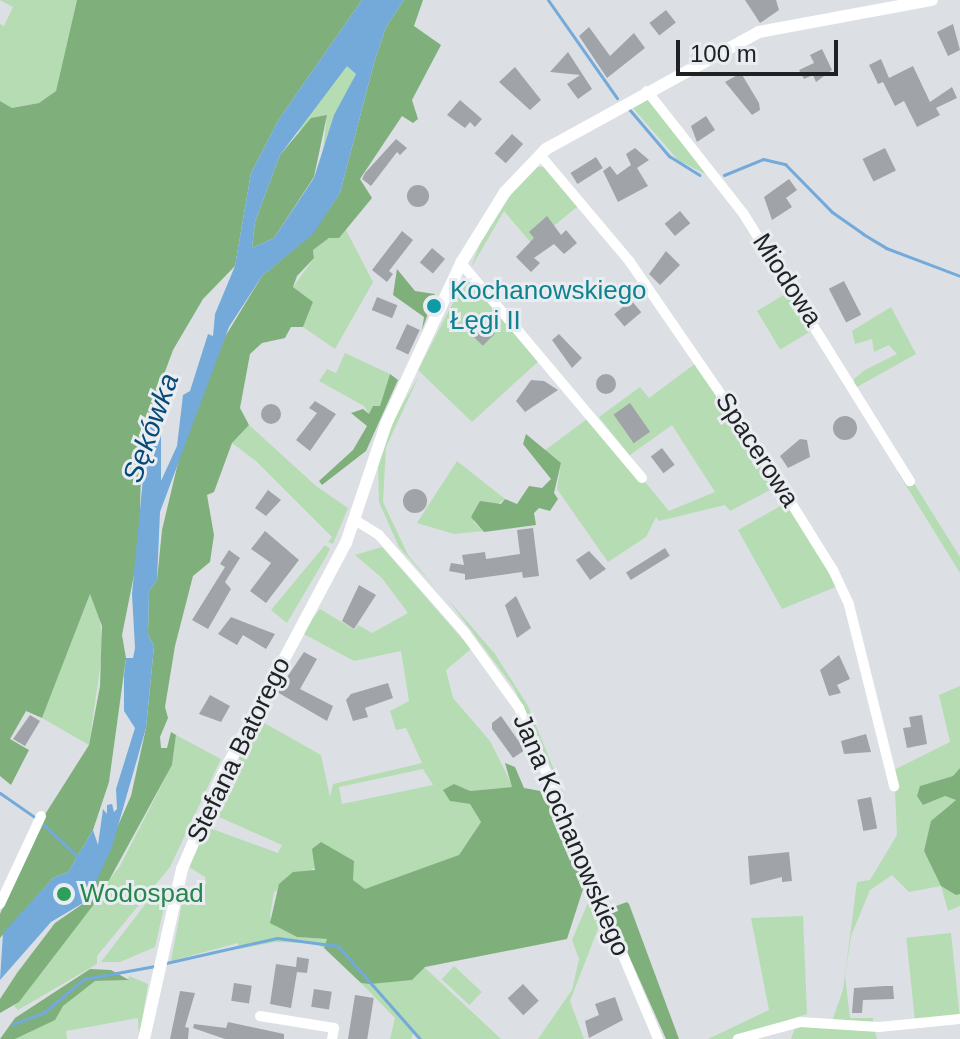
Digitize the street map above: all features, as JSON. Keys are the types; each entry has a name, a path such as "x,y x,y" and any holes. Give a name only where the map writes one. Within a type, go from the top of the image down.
{"street":[{"path":"355,520 386,424 461,263 505,192 540,155 647,91 759,32 932,0"},
{"name":"Miodowa","path":"647,91 743,213 910,481"},
{"name":"Spacerowa","path":"540,155 637,273 747,432 833,570 849,605 879,713 894,786"},
{"path":"461,263 642,478"},
{"name":"Stefana Batorego","path":"144,1039 182,869 223,774 355,520"},
{"name":"Jana Kochanowskiego","path":"355,520 379,535 465,633 519,708 658,1039"},
{"path":"0,904 41,816"},
{"path":"260,1016 334,1028 332,1039"},
{"path":"738,1039 800,1022 879,1027 960,1019"}],"green space":[{"path":"0,0 77,0 56,91 39,103 12,108 0,101 0,24 4,26 13,7"},
{"path":"77,0 362,0 279,119 251,173 235,266 203,299 173,350 149,415 141,471 139,550 122,635 126,658 109,782 93,830 68,872 53,878 0,938 0,914 37,827 89,745 100,686 102,626 90,594 42,718 26,711 10,739 29,750 11,785 0,776 0,101 12,108 39,103 56,91"},
{"path":"404,0 423,0 414,26 441,45 412,100 418,119 413,123 402,116 360,179 372,198 339,238 329,238 313,250 314,258 297,276 293,287 313,302 303,327 291,327 285,338 262,343 250,354 240,408 249,425 232,443 214,492 207,495 214,535 210,562 193,576 175,646 165,707 168,718 160,737 161,748 167,748 171,732 176,735 172,765 101,895 19,1002 0,1013 0,999 55,923 84,903 131,796 146,728 154,646 148,634 149,591 157,580 162,530 182,446 217,350 262,276 312,234 340,193 374,63 386,27"},
{"path":"347,65 356,73 323,150 327,115 295,133"},
{"path":"649,99 705,174 678,160 633,108"},
{"path":"327,115 314,177 274,238 252,248 255,222 280,155 311,118"},
{"path":"538,167 544,167 578,206 532,244 504,211 471,268 483,236 512,193"},
{"path":"345,228 373,282 335,349 303,327 313,302 293,287 314,258 313,250 329,238 339,238"},
{"path":"397,269 415,291 435,294 422,330 424,317 393,295"},
{"path":"466,278 542,358 472,422 418,370"},
{"path":"787,293 810,332 780,350 757,311"},
{"path":"891,307 916,354 855,388 854,379 865,370 897,354 889,345 874,352 872,339 855,344 852,331"},
{"path":"345,353 390,374 380,407 369,414 364,406 319,381 327,369 336,373"},
{"path":"696,363 838,586 782,609 738,530 784,504 774,488 730,511 725,505 659,521 656,517 646,537 608,562 557,489 561,463 544,451 591,416 669,511 715,492 672,425 630,455 635,462 599,417 640,387 649,398"},
{"path":"390,374 398,380 366,451 322,485 319,481 353,450 367,426 351,413 363,409 369,414 373,406 380,406"},
{"path":"419,376 386,447 383,502 408,555 437,590 399,547 379,502 378,466 392,422"},
{"path":"249,425 316,486 348,508 333,544 328,542 332,537 256,461 232,443"},
{"path":"526,434 561,463 554,493 558,499 550,511 539,508 534,513 536,525 484,532 471,517 480,501 501,504 505,499 517,504 529,486 542,488 551,479 523,444"},
{"path":"457,461 505,499 473,521 483,531 454,534 417,523"},
{"path":"903,466 960,557 960,573 897,471 905,478"},
{"path":"325,545 330,549 287,623 271,610"},
{"path":"382,547 471,649 446,670 453,698 490,741 513,787 470,791 450,801 470,804 481,822 459,855 425,871 365,889 353,880 340,853 274,892 270,916 276,926 297,937 328,939 324,948 313,943 275,942 239,949 238,943 171,961 184,893 195,900 206,884 205,877 186,865 204,826 278,853 282,845 210,813 259,720 321,755 330,797 333,784 422,763 406,728 396,730 390,711 409,701 401,651 354,661 302,633 320,609 355,630 358,625 372,633 408,613 382,578 355,555","holes":["423,769 433,785 342,804 339,787"]},
{"path":"90,594 99,611 103,647 89,745 42,718"},
{"path":"446,597 495,654 528,706 567,802 514,688"},
{"path":"960,686 960,768 953,776 920,786 923,805 945,796 956,800 940,813 924,851 941,886 909,892 892,875 870,890 851,936 845,976 850,1018 873,1018 873,1024 832,1021 843,990 857,882 870,880 897,835 894,770 950,742 939,695"},
{"path":"176,735 221,759 170,867 97,956 97,964 18,1010 14,1006 120,866 172,765"},
{"path":"505,763 515,767 524,788 546,792 585,883 567,939 425,967 412,980 370,984 361,983 324,948 327,939 297,937 270,923 279,884 293,872 315,870 312,849 321,842 354,861 353,880 365,889 459,855 481,822 470,804 450,801 443,790 454,784 470,791 512,787"},
{"path":"960,768 960,894 956,895 941,886 924,851 931,821 956,800 945,796 923,805 917,796 920,786 953,776"},
{"path":"160,885 169,885 155,947 120,962 101,962"},
{"path":"941,886 960,894 960,906 948,911"},
{"path":"590,898 601,921 570,1001 584,1039 538,1039 572,990 579,959 572,940"},
{"path":"627,902 679,1039 666,1039 608,909"},
{"path":"803,916 807,1014 731,1039 708,1039 769,1010 751,918"},
{"path":"951,933 960,1017 915,1021 906,938"},
{"path":"454,966 482,992 470,1005 442,979"},
{"path":"424,967 501,1039 418,1039 413,1034 411,1039 390,1039 395,1018 361,983 412,980"},
{"path":"90,969 111,970 129,980 95,981 63,1006 55,1020 15,1039 0,1039 15,1018"},
{"path":"129,976 148,984 139,1039 138,1018 66,1031 67,1039 15,1039 95,981 128,980"},
{"path":"809,1026 875,1031 877,1039 791,1039 795,1028"}],"water":[{"name":"Sękówka","path":"362,0 404,0 386,27 374,63 340,193 313,234 262,276 229,327 160,512 157,580 149,591 148,634 154,646 146,728 112,847 88,900 51,922 0,980 3,933 53,878 68,872 93,830 98,845 103,809 107,814 107,805 112,804 114,812 117,809 116,789 135,728 124,711 124,675 126,658 133,658 135,648 132,594 149,415 161,422 161,481 177,446 183,395 190,391 208,334 213,336 215,314 235,266 251,173 279,119","holes":["347,66 356,74 334,115 314,178 274,238 252,248 255,222 280,155"]}],"building":[{"path":"745,0 776,0 779,10 760,23"},
{"path":"666,10 676,23 659,36 649,23"},
{"path":"953,24 960,50 948,56 937,32"},
{"path":"589,27 610,56 634,33 645,48 607,78 579,36"},
{"path":"822,49 832,70 816,82 813,75 804,79 799,70 814,63 810,55"},
{"path":"568,52 592,89 578,99 567,84 580,75 550,72"},
{"path":"881,59 889,78 913,66 930,102 952,87 957,98 936,108 940,115 917,127 904,101 895,106 883,82 878,84 869,65"},
{"path":"515,67 541,100 530,110 499,82"},
{"path":"741,73 759,103 760,110 752,115 725,82"},
{"path":"460,100 482,119 475,127 470,122 465,128 447,115"},
{"path":"706,116 715,130 697,142 691,126"},
{"path":"512,134 523,144 506,163 495,153"},
{"path":"396,139 407,148 400,155 397,152 371,186 362,179 365,173"},
{"path":"635,148 649,160 637,168 648,186 618,202 603,171 610,166 617,175 631,165 626,154"},
{"path":"885,148 896,170 873,181 863,159"},
{"path":"596,157 603,168 577,184 571,173"},
{"path":"789,179 797,190 786,198 792,207 772,220 764,197"},
{"path":"418,185 426,188 429,196 426,204 418,207 410,204 407,196 410,188"},
{"path":"680,211 690,223 675,236 665,224"},
{"path":"547,216 561,235 566,230 577,243 564,254 554,244 534,258 540,263 531,272 516,257 534,238 529,232"},
{"path":"402,231 413,240 389,271 393,274 387,282 372,270"},
{"path":"432,248 445,259 433,273 420,263"},
{"path":"666,251 680,265 660,285 649,274"},
{"path":"844,281 861,315 846,323 829,289"},
{"path":"377,297 397,305 392,318 372,310"},
{"path":"631,300 641,312 624,326 614,314"},
{"path":"475,314 495,334 483,346 463,326"},
{"path":"407,324 420,330 408,354 396,348"},
{"path":"559,334 582,358 572,368 552,340"},
{"path":"606,374 613,377 616,384 613,391 606,394 599,391 596,384 599,377"},
{"path":"531,380 544,381 558,390 525,412 516,401"},
{"path":"315,401 336,414 310,451 296,440 317,413 309,408"},
{"path":"630,403 650,432 634,443 614,414"},
{"path":"271,404 278,407 281,414 278,421 271,424 264,421 261,414 264,407"},
{"path":"845,416 853,420 857,428 853,436 845,440 837,436 833,428 837,420"},
{"path":"800,439 807,440 810,457 788,468 780,456"},
{"path":"662,448 675,465 663,473 651,456"},
{"path":"415,489 426,496 427,501 420,512 415,513 404,506 403,501 410,490"},
{"path":"268,490 281,500 266,516 255,508"},
{"path":"533,528 539,576 523,578 522,572 465,580 465,574 449,571 451,563 464,565 462,555 485,552 486,559 520,554 517,530"},
{"path":"265,531 299,560 266,603 250,591 271,563 251,549"},
{"path":"665,548 670,556 631,580 626,572"},
{"path":"229,550 240,558 225,582 231,589 208,629 192,620 225,567 220,564"},
{"path":"589,551 606,569 590,580 576,560"},
{"path":"359,585 376,595 354,629 342,621"},
{"path":"516,596 531,628 517,638 505,605"},
{"path":"231,617 275,634 266,649 243,635 237,645 218,634"},
{"path":"304,652 317,659 300,689 333,706 327,721 277,692"},
{"path":"839,655 850,679 837,685 841,693 829,696 820,670"},
{"path":"388,683 393,698 365,708 368,717 353,721 346,700 351,694"},
{"path":"210,695 230,706 221,722 199,714"},
{"path":"30,715 40,721 25,746 13,739"},
{"path":"922,715 927,744 907,748 903,728 911,727 909,717"},
{"path":"501,716 525,750 513,758 492,729 492,723"},
{"path":"866,734 871,752 844,754 841,741"},
{"path":"871,797 877,828 863,831 857,800"},
{"path":"789,852 792,881 782,882 782,877 750,885 748,856"},
{"path":"297,957 309,959 307,973 297,972 291,1008 270,1004 276,964 296,967"},
{"path":"234,983 252,986 249,1004 231,1001"},
{"path":"523,984 539,1001 523,1015 508,998"},
{"path":"893,986 894,999 863,1000 862,1013 852,1013 854,988"},
{"path":"314,989 332,992 329,1010 311,1007"},
{"path":"180,991 195,993 185,1027 189,1028 188,1039 170,1039"},
{"path":"355,995 374,998 367,1039 348,1039"},
{"path":"615,997 623,1020 589,1038 585,1021 599,1015 595,1004"},
{"path":"228,1022 284,1034 284,1039 225,1039 193,1028 194,1024 226,1028"}],"waterway":[{"path":"548,0 617,98"},
{"path":"629,109 669,156 700,175"},
{"path":"724,175 763,159 785,164 832,212 863,234 886,248 960,276"},
{"path":"0,793 36,818"},
{"path":"42,823 80,859"},
{"path":"166,963 277,938 338,946 420,1039"},
{"path":"13,1024 43,1013 84,979 155,966"}],"place":[{"name":"Kochanowskiego Łęgi II","path":"434,306"},
{"name":"Wodospad","path":"64,894"}]}
